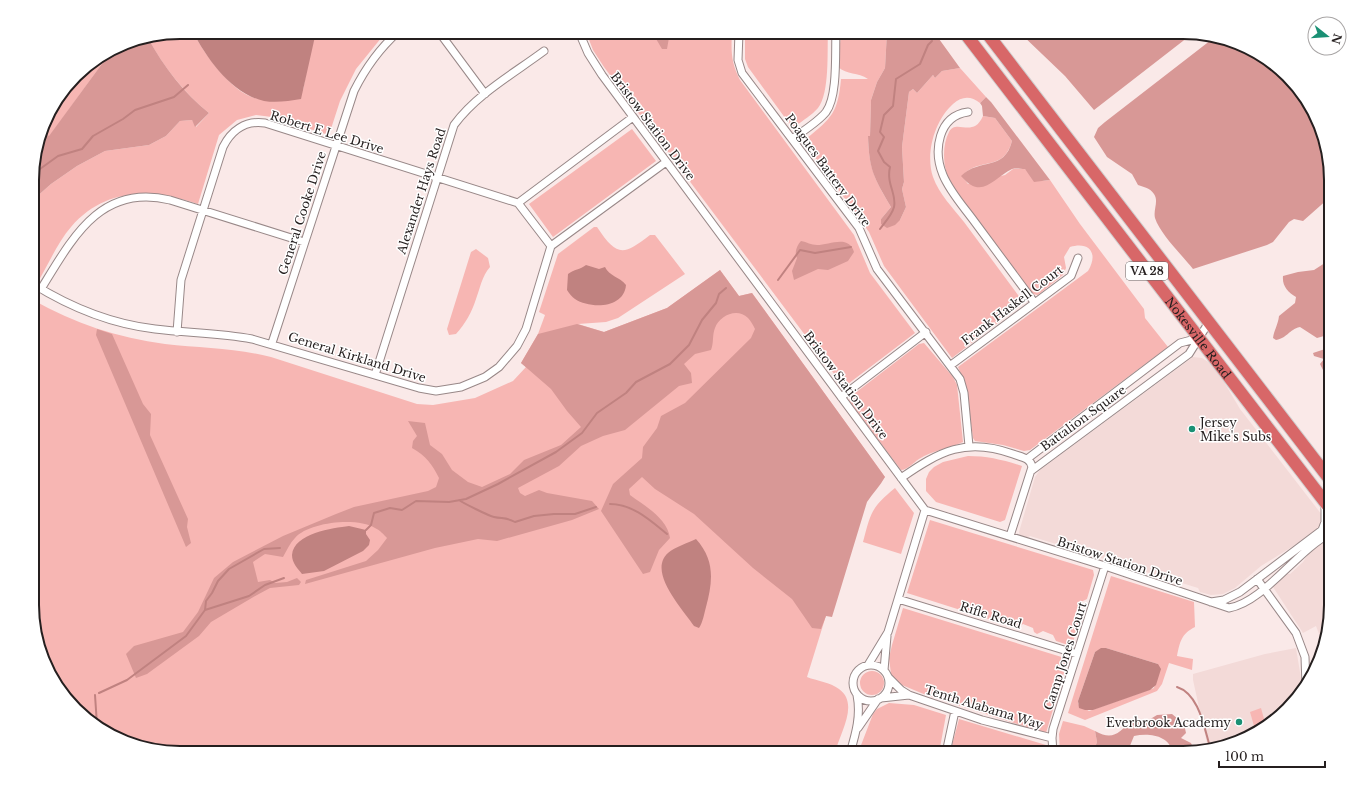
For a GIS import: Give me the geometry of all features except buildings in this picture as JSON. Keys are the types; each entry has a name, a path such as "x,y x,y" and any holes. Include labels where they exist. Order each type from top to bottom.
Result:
{"highway":[{"name":"Nokesville Road","path":"969,39 1324,501"},
{"name":"Nokesville Road","path":"991,39 1324,473"}],"street":[{"name":"General Cooke Drive","path":"272,343 346,112 359,80 378,53 391,39"},
{"path":"444,39 485,94"},
{"name":"Bristow Station Drive","path":"582,39 588,53 633,117 925,510 1105,566 1224,607 1234,607 1264,588 1304,552 1324,538"},
{"name":"Poagues Battery Drive","path":"739,39 738,60 742,73 859,228 878,269 960,379 963,388 969,446"},
{"path":"792,139 825,114 831,102 836,39"},
{"name":"Alexander Hays Road","path":"375,375 436,177 454,125 466,110 485,94 544,51"},
{"path":"968,112 955,115 944,126 939,147 941,169 953,193 1034,302"},
{"path":"633,117 518,203 551,246 666,162"},
{"name":"Robert E Lee Drive","path":"177,332 181,280 223,147 231,134 243,126 258,122 265,123 518,203"},
{"path":"41,289 78,230 91,218 111,205 132,199 156,198 203,210 304,242"},
{"name":"General Kirkland Drive","path":"41,289 72,305 109,319 154,329 229,335 272,343 419,388 436,391 465,386 493,372 506,360 522,338 528,323 551,246"},
{"name":"Frank Haskell Court","path":"951,365 1071,276 1075,270 1078,258"},
{"name":"Battalion Square","path":"1031,471 1189,354 1209,322"},
{"path":"841,397 926,332"},
{"name":"Battalion Square","path":"1027,459 1180,344 1199,338"},
{"path":"902,478 938,454 969,446 981,446 998,449 1027,459 1031,464 1031,471 1010,536"},
{"path":"857,730 888,687 886,673 888,632 925,510"},
{"name":"Bristow Station Drive","path":"1207,602 1224,600 1257,579 1322,530 1324,525"},
{"name":"Camp Jones Court","path":"1053,746 1052,738 1105,566"},
{"path":"1257,579 1289,622 1303,650 1306,674"},
{"name":"Rifle Road","path":"898,599 1077,654"},
{"path":"852,746 857,730 859,711 857,694 854,688 854,676 860,669 868,665 888,632"},
{"path":"868,665 879,667 886,673"},
{"name":"Tenth Alabama Way","path":"886,673 901,690 909,695 1033,735 1052,738"},
{"path":"857,694 866,700 880,698"},
{"name":"Tenth Alabama Way","path":"880,698 909,695"},
{"path":"948,746 955,711"}],"shaded area":[{"path":"171,39 197,39 211,60 227,80 237,88 255,98 271,97 303,90 314,39 380,39 356,69 340,101 329,135 272,117 256,115 237,120 219,135 198,204 180,199 146,194 114,198 99,204 85,214 66,233 39,280 39,195 51,184 77,166 105,151 149,145 166,136 180,121 192,120 196,127 209,113 191,97 160,59 151,43"},
{"path":"197,39 314,39 301,99 269,102 252,97 241,91 213,64"},
{"path":"589,39 732,39 732,57 740,80 854,235 870,273 915,333 844,387 604,67 593,50"},
{"path":"656,39 669,39 667,49 662,49"},
{"path":"745,39 828,39 826,82 822,101 816,111 796,126 791,126 748,67 745,59"},
{"path":"840,39 887,39 885,68 877,82 871,100 870,136 868,137 871,166 891,207 881,219 900,220 906,207 902,189 904,182 902,147 909,92 913,89 917,93 933,75 935,78 942,71 960,68 986,97 980,103 970,98 960,99 956,101 947,111 941,119 933,138 930,158 931,168 933,177 943,195 1024,303 952,358 884,266 869,232 806,145 807,138 828,119 836,107 841,79 868,79 860,75 841,70 838,67"},
{"path":"887,39 939,39 960,68 942,71 935,78 933,75 917,93 913,89 909,92 902,147 904,182 902,189 906,207 900,220 895,225 887,228 881,224 881,219 891,207 880,188 871,166 868,136 870,136 871,100 877,82 885,68"},
{"path":"1026,39 1186,39 1094,110 1065,76"},
{"path":"151,42 175,79 191,97 209,113 195,127 192,120 180,121 166,136 149,145 105,151 77,166 51,184 39,195 40,162 47,135 49,136 103,62 126,50"},
{"path":"1209,42 1237,50 1269,68 1283,80 1295,94 1305,110 1313,126 1323,162 1324,202 1303,221 1294,219 1289,222 1273,242 1193,269 1166,237 1158,224 1155,218 1156,200 1154,194 1149,189 1138,185 1132,174 1107,157 1094,137 1098,128"},
{"path":"103,62 49,137 47,136 50,126 68,94 80,80"},
{"path":"986,97 1050,180 1034,182 1025,169 1012,169 987,185 975,187 961,176 976,167 998,161 1008,151 1012,141 995,118 983,116 982,106 980,103"},
{"path":"983,116 995,118 1012,141 1008,151 1003,157 997,161 969,170 962,176 968,184 1005,175 1013,169 1025,169 1043,181 1050,180 1080,224 1144,309 1145,318 1168,347 1030,450 1024,451 1003,445 975,441 973,438 966,387 958,367 1088,271 1091,265 1092,254 1087,247 1070,247 1064,257 1066,268 1063,275 1038,295 1032,294 960,198 946,171 944,151 949,132 952,128 956,127 974,126 979,123"},
{"path":"632,129 656,161 553,237 529,204"},
{"path":"594,227 597,227 610,244 621,250 627,250 650,235 655,235 685,274 618,318 606,322 578,324 604,332 667,308 720,270 739,296 752,293 885,477 873,487 860,506 807,677 828,683 839,689 845,695 848,703 848,711 844,728 837,746 171,746 144,741 126,735 94,717 80,705 68,691 50,659 44,641 39,614 39,303 64,316 113,334 165,344 258,354 417,404 433,405 475,398 513,381 526,367 521,363 538,334 545,315 539,312 558,254"},
{"path":"801,241 813,245 838,242 848,243 854,252 848,261 828,270 818,269 794,280 792,271 797,258 796,249"},
{"path":"476,249 488,258 490,267 483,278 468,318 456,334 449,335 447,329 471,252"},
{"path":"1324,264 1324,336 1317,338 1300,327 1276,340 1273,338 1279,316 1295,303 1296,297 1286,288 1283,283 1283,276 1314,270"},
{"path":"586,265 599,269 605,267 609,272 624,282 626,285 624,293 619,299 613,303 597,305 581,302 573,297 567,290 568,274"},
{"path":"720,270 739,296 752,293 885,477 867,502 832,617 826,616 821,629 812,628 792,599 753,568 694,514 655,489 642,477 629,489 630,495 660,519 665,525 670,538 659,550 650,572 643,574 601,511 613,484 642,458 643,447 657,428 661,416 685,403 751,338 755,329 751,322 744,315 734,313 724,317 717,324 714,331 711,350 695,354 684,364 691,373 692,383 679,386 625,430 603,436 581,446 559,466 518,488 520,493 525,496 539,490 547,493 592,501 599,509 572,520 497,541 478,539 435,548 305,584 306,580 366,561 378,550 387,538 377,529 357,523 334,523 311,528 295,538 283,557 265,554 253,562 258,582 270,580 275,583 287,582 297,578 301,582 299,585 270,588 257,595 211,622 199,636 147,674 136,678 126,654 134,646 183,632 198,612 214,578 233,562 283,536 354,507 428,491 436,487 439,478 434,469 425,457 412,448 413,441 417,436 408,421 425,423 430,445 442,454 452,470 468,482 482,487 510,474 524,460 561,445 581,427 551,389 521,363 538,334 577,324 604,332 667,308"},
{"path":"97,329 112,334 143,404 151,414 150,435 188,519 187,527 191,543 186,547 96,335"},
{"path":"924,343 953,377 957,385 963,442 924,456 908,468 901,470 849,401 850,397 919,344"},
{"path":"1324,349 1324,359 1314,356 1313,353"},
{"path":"1193,357 1202,358 1210,363 1224,382 1240,409 1322,515 1323,518 1319,530 1261,566 1235,588 1223,594 1211,595 1200,592 1198,588 1030,536 1026,538 1020,536 1019,532 1035,477 1040,470"},
{"path":"1324,359 1324,372 1320,364"},
{"path":"968,456 995,459 1022,466 1005,520 1000,522 936,502 926,491 926,479 929,472 934,467 943,462"},
{"path":"895,488 914,513 901,554 863,542 873,511 876,506"},
{"path":"930,520 1093,570 1094,575 1087,599 1081,602 1078,612 1081,617 1073,642 1068,645 1056,641 1053,635 1043,631 1037,634 1034,632 1033,628 1023,624 1018,628 1014,627 907,593"},
{"path":"349,526 366,530 366,534 370,540 369,545 363,551 324,571 302,574 292,558 294,548 300,541 324,530"},
{"path":"696,539 707,555 711,571 710,588 699,628 694,626 675,600 664,580 662,570 663,561 668,553"},
{"path":"1324,541 1324,614 1320,637 1316,626 1303,633 1273,587 1274,583 1284,574 1290,574 1303,562 1309,553"},
{"path":"1111,576 1194,602 1195,627 1182,639 1177,656 1193,659 1192,670 1169,663 1162,684 1157,691 1085,720 1068,713","holes":["1106,648 1158,664 1154,688 1089,711 1078,704 1095,652"]},
{"path":"903,608 1068,659 1046,733 926,695 902,685 895,680 891,674 889,658"},
{"path":"1101,648 1106,648 1158,664 1161,669 1156,685 1150,690 1093,710 1079,708 1078,701 1095,652"},
{"path":"1296,648 1301,681 1295,691 1283,705 1269,717 1253,727 1237,735 1207,744 1193,674 1265,654"},
{"path":"872,671 881,674 884,683 881,692 872,695 863,692 860,683 863,674"},
{"path":"889,703 914,705 946,715 940,746 861,746 873,714 877,709"},
{"path":"1261,708 1264,720 1254,726 1250,712"},
{"path":"1172,714 1184,724 1186,733 1181,738 1191,743 1192,746 1170,746 1163,739 1158,737 1152,735 1140,735 1134,736 1130,746 1096,746 1097,742 1095,731 1107,735 1115,734 1123,729 1132,720 1147,721 1157,715"},
{"path":"959,719 1046,745 1046,746 952,746"},
{"path":"1063,721 1084,726 1095,731 1097,742 1096,746 1060,746 1059,734"}],"waterway":[{"path":"880,229 892,213 895,202 889,179 890,167 884,162 878,151 884,137 880,132 884,115 893,106 896,79 920,64 928,45 932,41"},
{"path":"39,170 58,156 82,149 93,136 123,119 135,110 174,97 188,85"},
{"path":"778,280 800,250 815,253 851,247"},
{"path":"366,530 371,525 374,513 390,508 402,510 416,501 449,502 466,499 498,484 556,452 582,433 597,413 626,393 636,382 670,364 689,345 702,320 716,303 719,294 726,288"},
{"path":"459,500 491,516 512,520 515,522 534,516 575,514 596,507"},
{"path":"610,504 634,510 667,534"},
{"path":"205,610 206,601 218,581 229,569 264,549 280,548"},
{"path":"99,693 127,680 186,636 205,610 249,596 265,585 284,578"},
{"path":"1177,687 1191,697 1196,704 1203,721 1209,743"},
{"path":"95,695 97,719"}],"place":[{"name":"Jersey Mike's Subs","path":"1192,429"},
{"name":"Everbrook Academy","path":"1239,722"}]}
